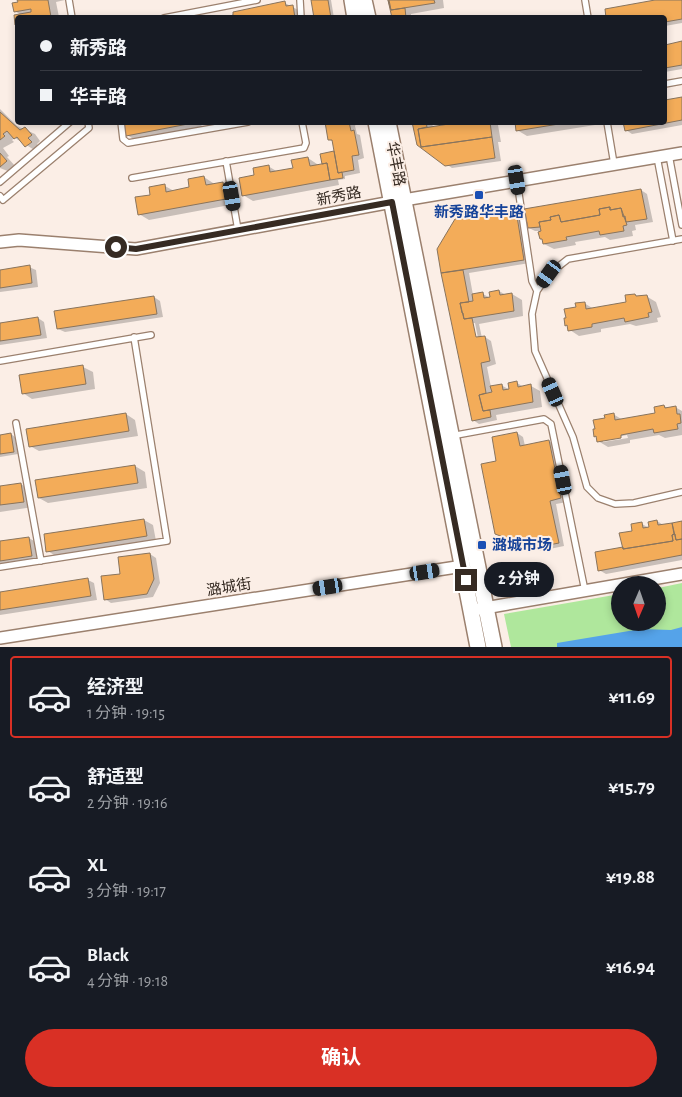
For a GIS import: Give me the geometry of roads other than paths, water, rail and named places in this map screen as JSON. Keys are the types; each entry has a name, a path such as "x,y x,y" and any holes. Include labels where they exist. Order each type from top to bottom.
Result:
{"street":[{"path":"352,0 355,15"},
{"path":"364,0 367,15"},
{"name":"华丰路","path":"377,125 397,201 451,436 494,647"},
{"name":"华丰路","path":"388,125 397,201 478,647"},
{"name":"新秀路","path":"0,242 19,240 136,249 397,201 682,152"},
{"name":"潞城街","path":"0,638 463,566"},
{"path":"471,610 682,574"}],"lane":[{"path":"69,0 72,15"},
{"path":"180,15 257,0"},
{"path":"300,0 301,15"},
{"path":"585,0 588,15"},
{"path":"667,84 682,81"},
{"path":"0,182 66,125"},
{"path":"0,196 4,200 89,128 88,125"},
{"path":"122,125 124,139 128,143 231,125"},
{"path":"132,178 304,148 306,144 303,125"},
{"path":"608,125 614,164"},
{"path":"663,156 682,225"},
{"path":"663,156 674,241"},
{"path":"226,161 238,230"},
{"path":"517,180 532,281 536,291"},
{"path":"682,239 568,259 549,274 536,291 532,314 535,351 573,437 587,488 598,498 615,504 634,503 682,492"},
{"path":"0,361 151,334"},
{"path":"0,567 168,541 134,337"},
{"path":"451,436 544,419 551,424 585,591"},
{"path":"16,423 41,561"}],"water":[{"path":"682,627 682,647 557,647 557,643 629,631 671,630"}],"place":[{"name":"新秀路华丰路","path":"479,195"},
{"name":"潞城市场","path":"482,545"}]}
